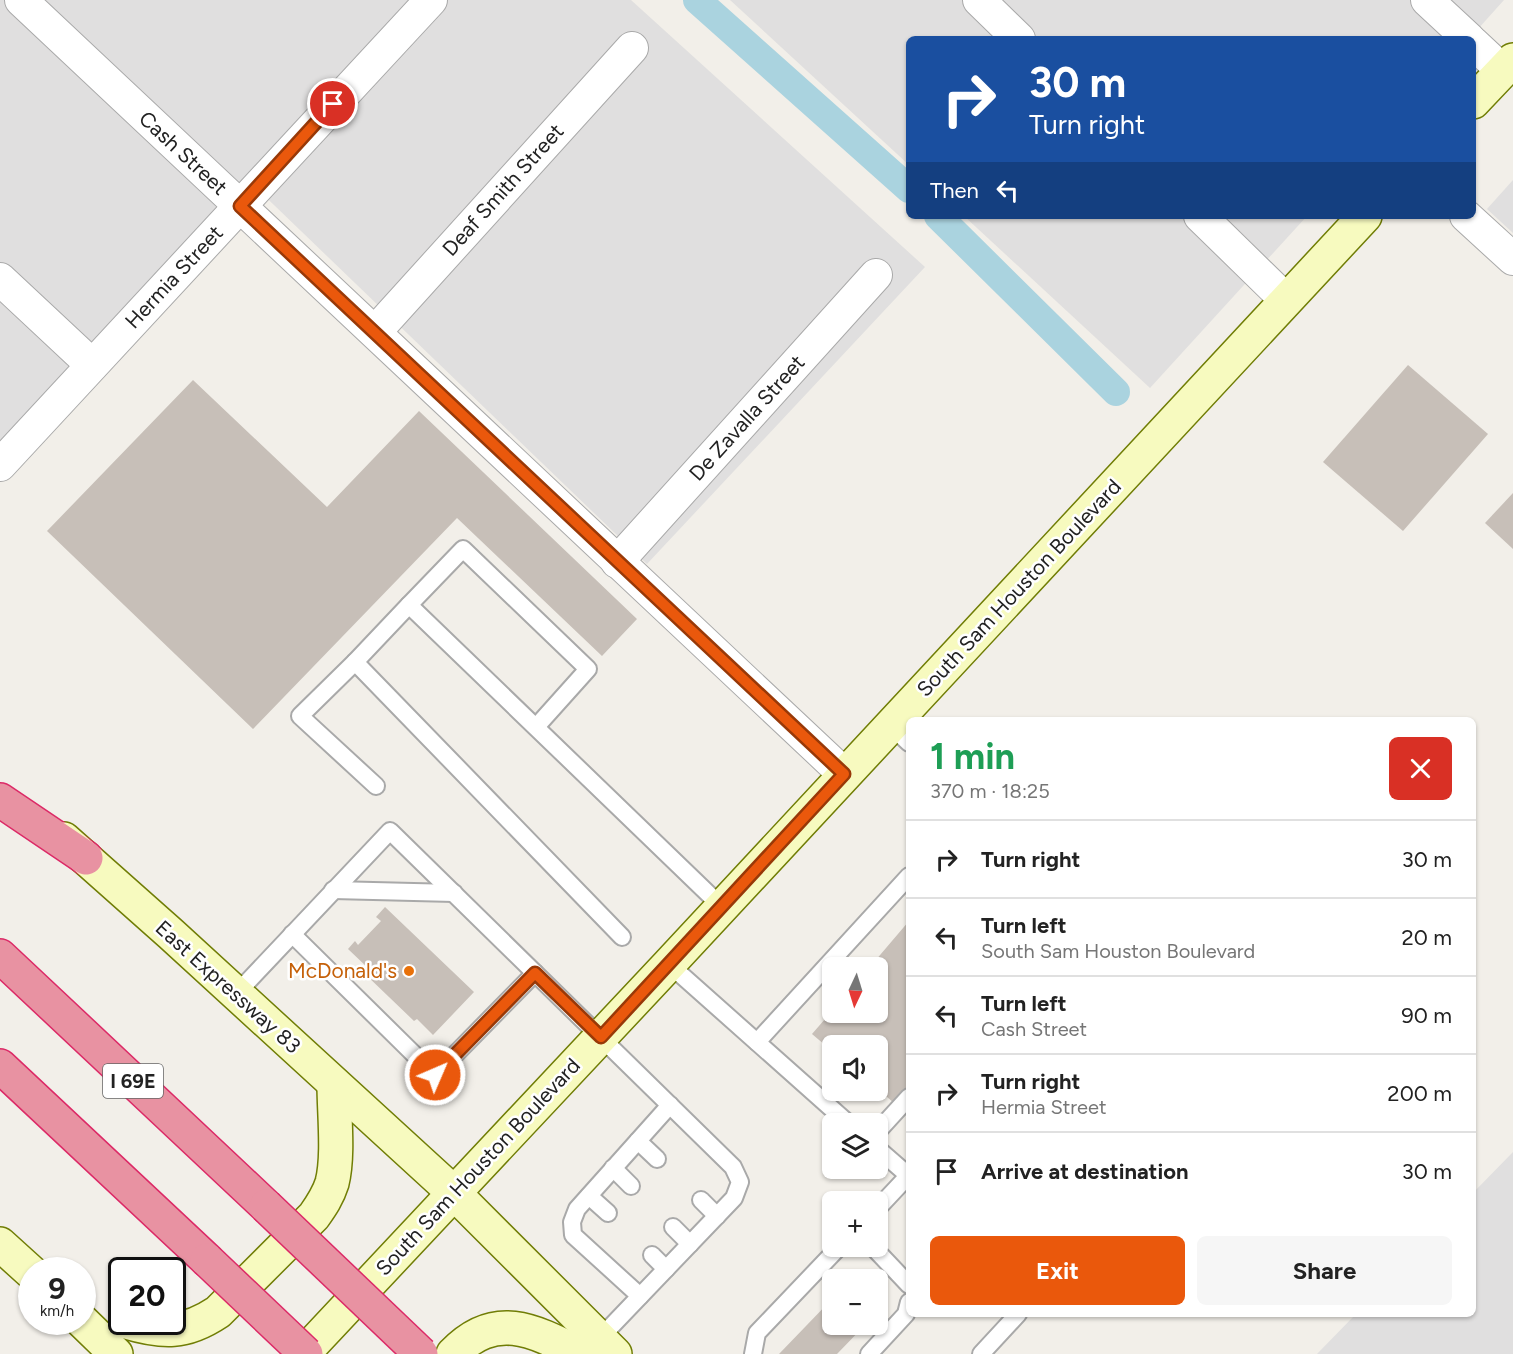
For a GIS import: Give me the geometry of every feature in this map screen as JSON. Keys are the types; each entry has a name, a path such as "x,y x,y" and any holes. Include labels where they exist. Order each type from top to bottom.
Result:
{"highway":[{"path":"0,800 86,858"},
{"name":"I 69E","path":"0,956 421,1354"},
{"path":"0,1066 304,1354"}],"main road":[{"path":"1476,99 1508,65"},
{"name":"South Sam Houston Boulevard","path":"916,717 1286,300 1362,219"},
{"name":"South Sam Houston Boulevard","path":"304,1354 844,774 900,735"},
{"name":"East Expressway 83","path":"0,784 86,858 454,1193 598,1349"},
{"path":"186,1327 199,1324 218,1312 314,1216 324,1202 332,1183 334,1162 334,1084"},
{"path":"0,1244 18,1260"},
{"path":"453,1354 465,1342 485,1330 499,1328 521,1328 598,1349"},
{"path":"96,1335 116,1354"}],"street":[{"name":"Cash Street","path":"21,0 844,774"},
{"name":"Hermia Street","path":"0,465 431,0"},
{"path":"979,0 1015,36"},
{"path":"1427,0 1466,36"},
{"path":"1476,45 1508,65"},
{"name":"Deaf Smith Street","path":"375,332 632,48"},
{"path":"1203,219 1286,300"},
{"path":"1469,219 1513,259"},
{"name":"De Zavalla Street","path":"617,562 876,274"},
{"path":"0,279 92,365"}],"lane":[{"path":"376,786 300,716 463,549 588,669 536,727"},
{"path":"410,605 722,907"},
{"path":"355,662 622,937"},
{"path":"236,994 390,831 601,1037 733,1167 740,1182 734,1198 640,1296 598,1349"},
{"path":"757,1042 906,879"},
{"path":"333,890 454,893"},
{"path":"292,934 435,1075 535,973"},
{"path":"669,964 837,1113"},
{"path":"888,1120 906,1100"},
{"path":"640,1296 573,1235 572,1222 577,1209 670,1105"},
{"path":"638,1140 657,1159"},
{"path":"888,1158 906,1174"},
{"path":"613,1168 631,1186"},
{"path":"888,1197 906,1178"},
{"path":"589,1196 608,1212"},
{"path":"701,1200 717,1216"},
{"path":"673,1227 690,1244"},
{"path":"651,1255 666,1269"},
{"path":"753,1354 757,1333 830,1257"},
{"path":"882,1257 906,1282"},
{"path":"869,1354 906,1314"},
{"path":"981,1354 1015,1317"}],"shaded area":[{"path":"0,0 631,0 925,267 647,564 249,181 0,443"},
{"path":"730,0 1504,0 1472,36 906,36 906,162"},
{"path":"1513,180 1513,233 1487,209"},
{"path":"967,219 1304,219 1150,388"},
{"path":"1513,1152 1513,1354 1317,1354 1353,1317 1476,1317 1476,1190"}],"building":[{"path":"1408,365 1488,434 1403,531 1323,462"},
{"path":"193,380 327,507 419,411 637,619 602,656 457,518 253,729 47,531"},
{"path":"1513,493 1513,549 1485,523"},
{"name":"McDonald's","path":"385,907 474,992 433,1035 417,1019 414,1021 364,973 368,968 348,949 355,941 358,945 381,921 376,917"},
{"path":"906,925 906,1091 895,1104 888,1098 888,1035 822,1035 822,1042 812,1034 822,1022 888,1023 888,957 878,957"},
{"path":"822,1309 822,1335 855,1335 837,1354 779,1354"}],"waterway":[{"path":"697,0 906,186"},
{"path":"941,219 1116,392"}],"place":[{"name":"McDonald's","path":"409,971"}],"route":[{"path":"333,104 240,206 844,774 601,1037 535,973 435,1075"}]}
